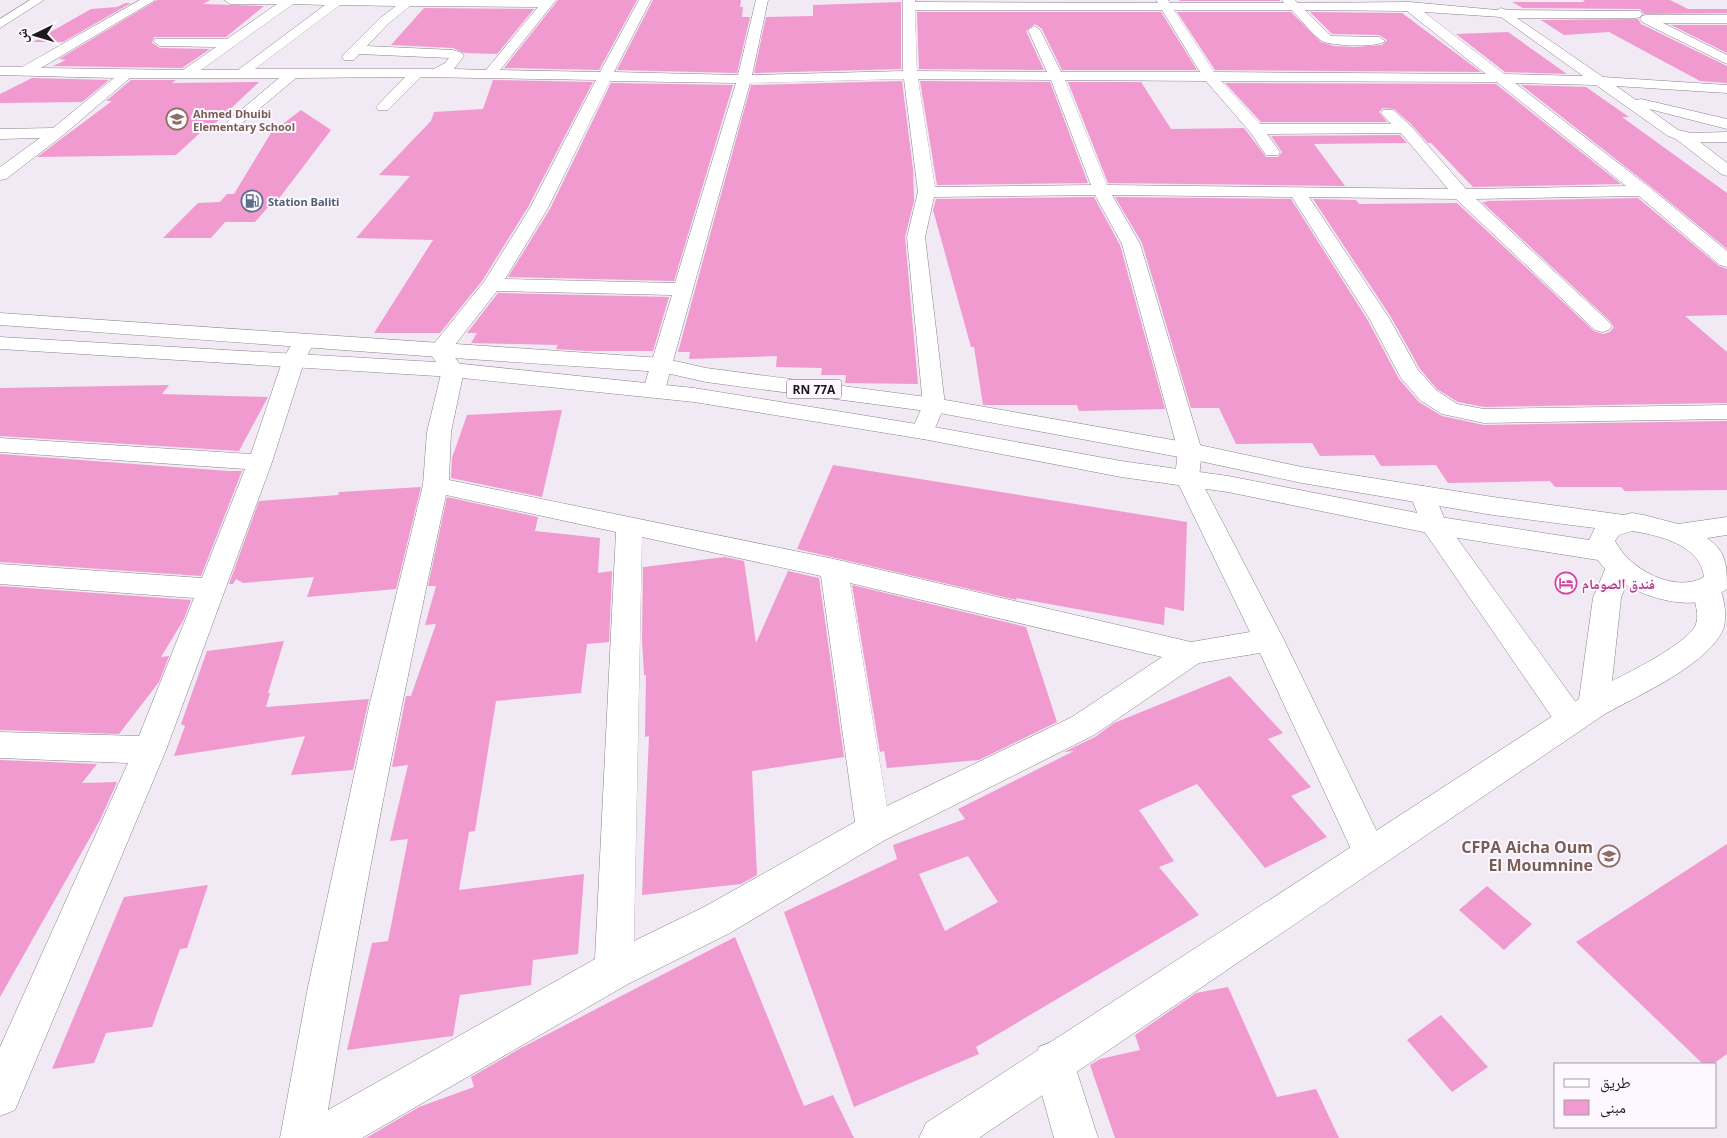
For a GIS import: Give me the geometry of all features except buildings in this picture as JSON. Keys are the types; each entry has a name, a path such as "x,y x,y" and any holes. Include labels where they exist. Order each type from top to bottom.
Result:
{"street":[{"path":"0,11 20,0"},
{"path":"0,24 38,0"},
{"path":"26,71 149,0"},
{"path":"230,0 548,2"},
{"path":"302,1138 328,987 378,746 436,485 446,361 539,208 571,141 645,0"},
{"path":"654,390 744,79 762,0"},
{"path":"1483,0 1598,81 1683,137 1727,171"},
{"path":"1610,0 1727,60"},
{"path":"186,74 290,1"},
{"path":"242,73 338,1"},
{"path":"328,74 358,50 384,21 409,1"},
{"path":"489,75 548,2"},
{"path":"923,432 934,405 916,237 927,192 910,75 909,3 1406,3 1505,14 1721,19 1727,25"},
{"path":"1164,3 1209,76 1256,129 1272,152"},
{"path":"1291,3 1327,39 1336,41 1379,41"},
{"path":"1406,3 1727,260"},
{"path":"384,21 404,21"},
{"path":"512,23 532,23"},
{"path":"1034,30 1056,76 1101,190 1131,244 1188,464 1370,852"},
{"path":"160,42 228,43"},
{"path":"358,50 453,54 457,56 450,66 437,73"},
{"path":"0,70 127,74 437,73 744,79 910,75 1501,78 1598,81 1727,89"},
{"path":"383,107 417,73"},
{"path":"0,175 57,132 127,74"},
{"path":"235,122 292,74"},
{"path":"1625,99 1727,124"},
{"path":"1388,113 1405,128 1461,194 1602,326"},
{"path":"1256,129 1405,128"},
{"path":"0,134 57,132"},
{"path":"1683,137 1727,137"},
{"path":"927,192 1101,190 1461,194 1643,191"},
{"path":"1297,192 1379,318 1410,373 1428,395 1450,409 1484,416 1727,412"},
{"path":"492,285 684,289"},
{"path":"0,319 170,330 298,352"},
{"path":"0,342 298,352 446,361 654,390 923,432 1121,469 1188,464 1433,524 1612,560 1647,584 1664,590 1688,593 1717,584"},
{"path":"0,1095 150,750 260,462 298,352"},
{"name":"RN 77A","path":"446,361 662,365 706,375 934,405 1188,464 1302,474 1620,523"},
{"path":"0,445 260,462"},
{"path":"436,485 834,569 1190,653 1269,640"},
{"path":"1423,494 1433,524 1582,712"},
{"path":"940,1138 1582,712 1688,651 1698,643 1708,631 1712,620 1719,572 1714,562 1698,546 1677,533 1646,524 1620,523 1610,527 1603,533 1602,542 1612,560 1607,598 1582,712"},
{"path":"614,970 629,527"},
{"path":"1677,533 1720,531"},
{"path":"834,569 873,829"},
{"path":"0,574 211,589"},
{"path":"320,1138 614,970 717,920 873,829 1083,726 1190,653"},
{"path":"0,745 150,750"},
{"path":"1054,1062 1076,1138"}],"place":[{"name":"Ahmed Dhuibi Elementary School","path":"177,119"},
{"name":"Station Baliti","path":"252,201"},
{"name":"فندق الصومام","path":"1566,583"},
{"name":"CFPA Aicha Oum El Moumnine","path":"1609,856"}]}
